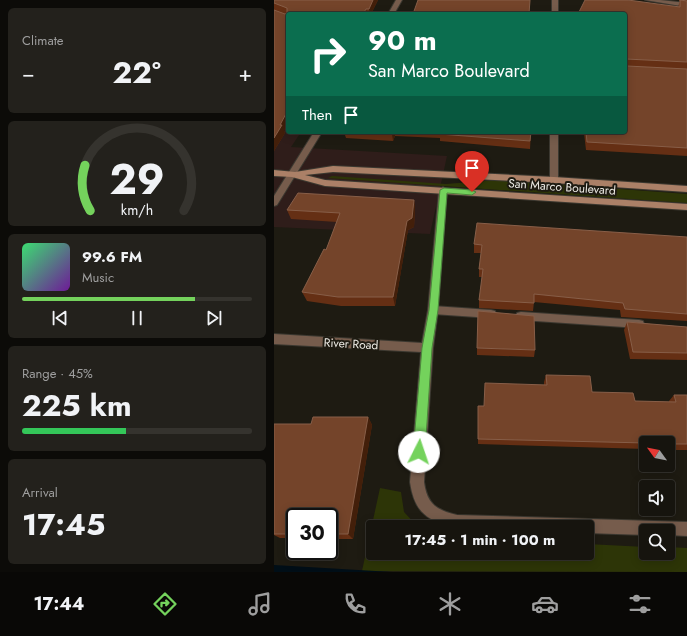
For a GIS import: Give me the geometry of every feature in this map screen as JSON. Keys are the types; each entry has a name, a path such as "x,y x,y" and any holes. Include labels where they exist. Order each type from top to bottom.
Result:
{"main road":[{"name":"San Marco Boulevard","path":"292,174 334,169 554,180 687,189"},
{"name":"San Marco Boulevard","path":"274,172 292,174 325,182 687,207"}],"street":[{"path":"392,12 399,0"},
{"path":"555,0 555,12"},
{"path":"648,0 687,5"},
{"path":"274,203 317,134"},
{"path":"554,134 554,180"},
{"path":"444,190 433,310 427,348 417,482 422,501 430,511 443,518 457,522 687,529"},
{"path":"433,310 648,325"},
{"name":"River Road","path":"274,340 427,348"}],"shaded area":[{"path":"274,92 286,93 286,134 300,134 291,147 447,156 430,234 274,227"},
{"path":"274,565 392,572 274,572"}],"green space":[{"path":"332,176 446,184 497,180 687,194 687,203 328,178"},
{"path":"380,488 401,492 404,512 411,520 373,520"},
{"path":"594,544 639,547 639,560 675,560 675,547 687,548 687,572 362,571 366,553 366,560 594,560"}],"building":[{"path":"274,0 373,0 369,9 366,9 364,12 287,12 287,8 274,3"},
{"path":"418,0 530,0 529,12 414,12"},
{"path":"585,0 628,0 680,7 680,0 687,1 687,62 627,59 627,12 579,12"},
{"path":"274,10 285,14 286,114 280,125 282,125 274,138"},
{"path":"627,66 687,69 687,148 587,142 586,134 627,134"},
{"path":"439,134 531,134 530,141"},
{"path":"298,193 414,200 412,218 407,221 393,297 338,297 302,292 324,249 326,250 340,213 287,210"},
{"path":"477,223 687,237 687,314 625,309 623,303 534,294 534,303 479,300 483,269 479,269 482,245 474,244"},
{"path":"478,311 534,316 535,350 477,348"},
{"path":"627,322 687,327 687,353 633,352"},
{"path":"546,375 590,376 592,392 633,393 635,401 676,402 674,395 687,395 687,444 675,444 675,436 639,436 639,443 478,439 478,406 484,406 485,383 547,385"},
{"path":"313,417 368,417 348,534 338,534 338,508 286,508 286,534 274,534 274,424 311,424"}],"route":[{"path":"419,452 427,348 433,310 444,190 472,192"}]}
